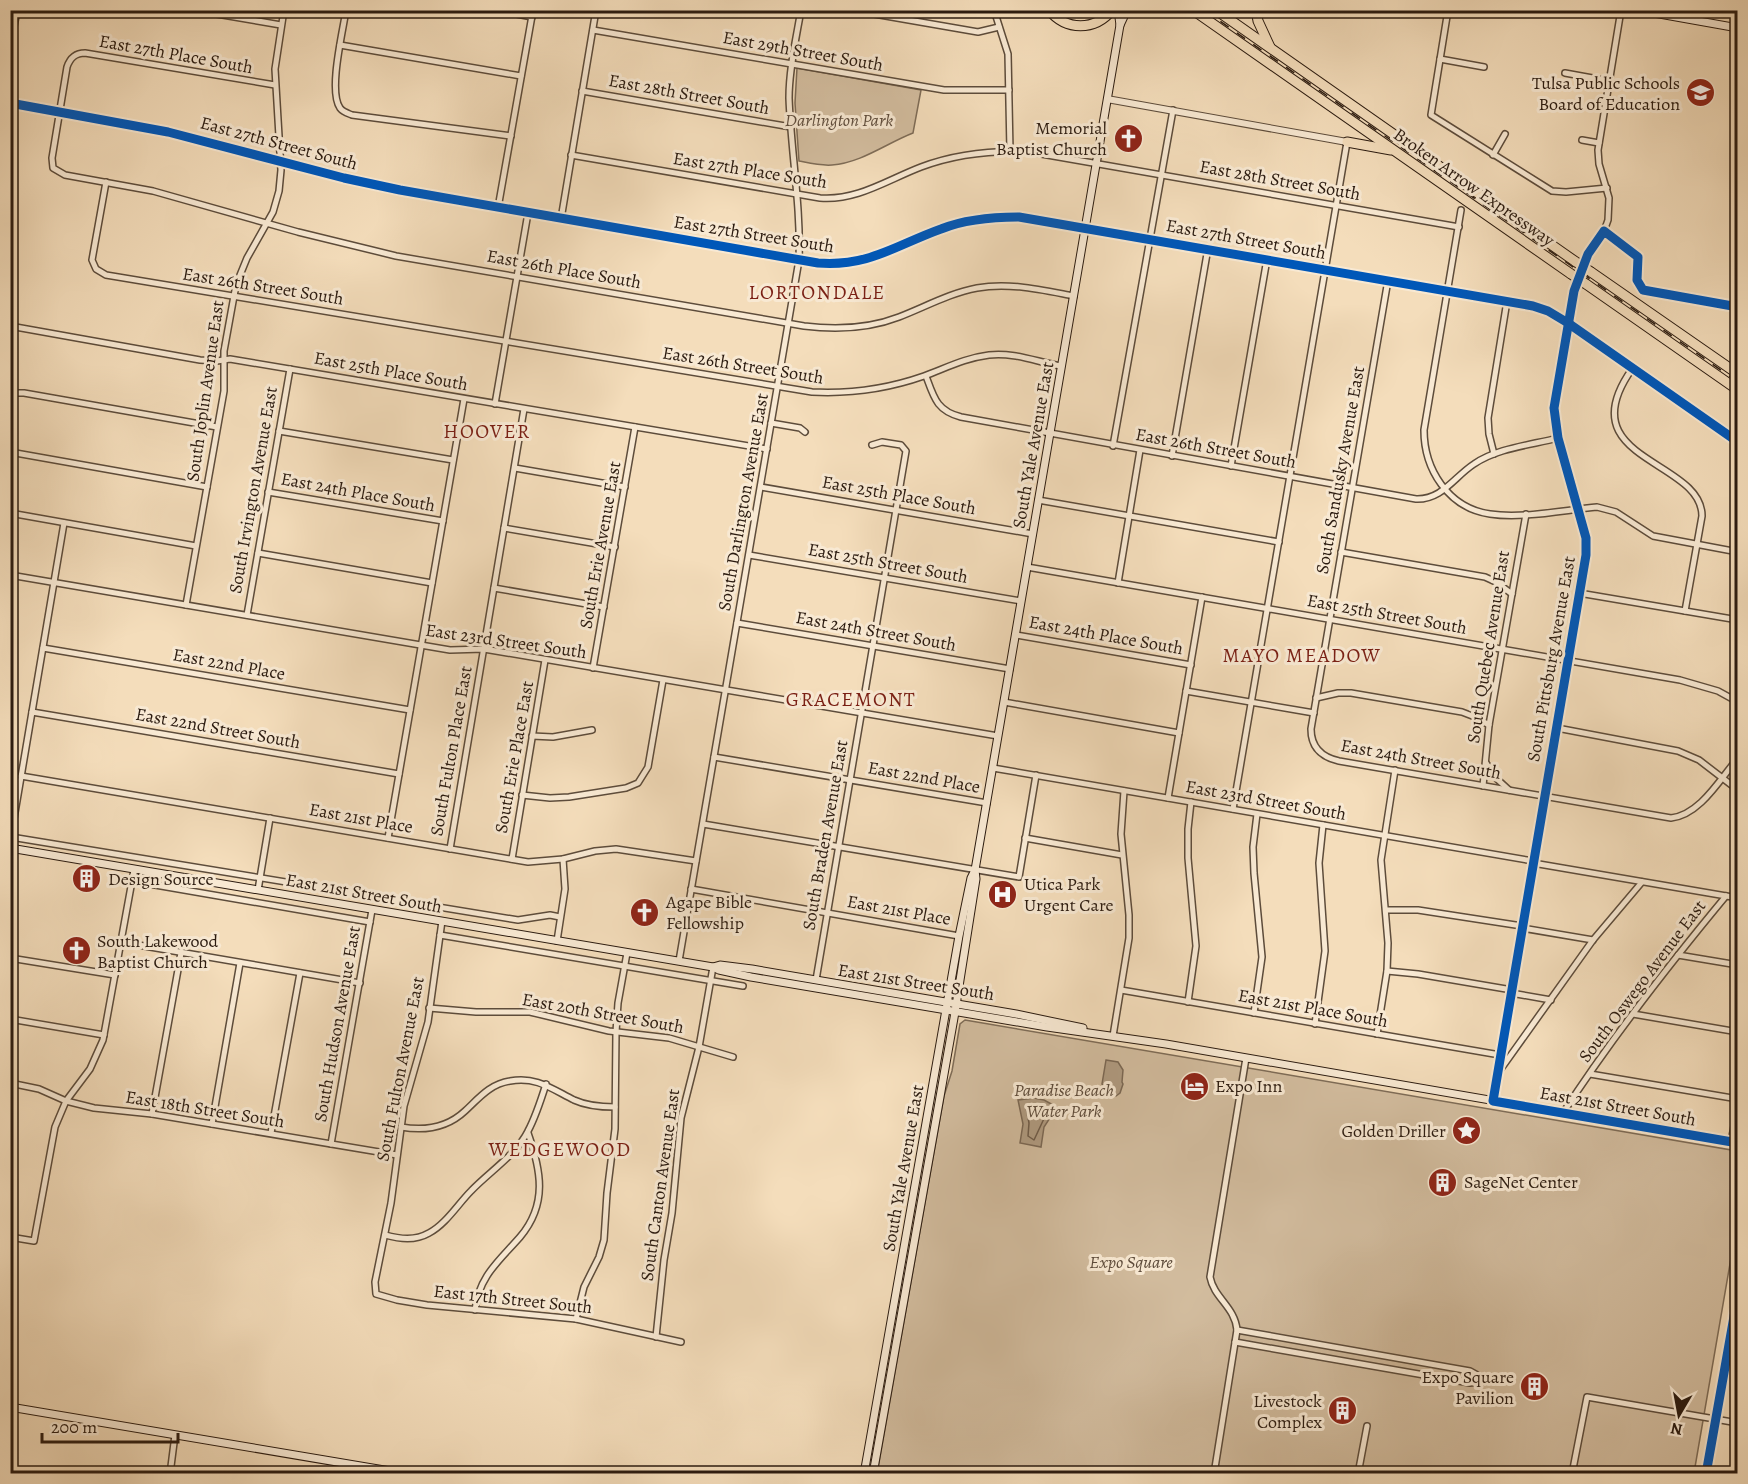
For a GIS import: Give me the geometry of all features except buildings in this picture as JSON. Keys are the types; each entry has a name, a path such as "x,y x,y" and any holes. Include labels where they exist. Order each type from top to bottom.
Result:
{"highway":[{"path":"1049,10 1062,21 1079,26 1099,22 1112,10"},
{"name":"Broken Arrow Expressway","path":"1193,10 1737,390"},
{"name":"Broken Arrow Expressway","path":"1216,10 1737,374"},
{"path":"1256,10 1258,21 1271,49"},
{"path":"1347,142 1393,150"}],"main road":[{"name":"South Yale Avenue East","path":"1118,10 1120,25"},
{"name":"South Yale Avenue East","path":"873,1473 926,1173 952,1007 959,936 971,878 975,870 987,803 1120,25 1127,10"},
{"path":"1637,10 1737,28"},
{"name":"East 21st Street South","path":"10,848 679,961 719,970 816,980 952,1007"},
{"name":"South Yale Avenue East","path":"864,1473 918,1171 976,879 975,870"},
{"name":"East 21st Street South","path":"752,973 819,988 1053,1020 1113,1036 1734,1143"},
{"path":"816,980 819,988"},
{"path":"918,1171 926,1173"},
{"path":"907,1232 915,1234"},
{"path":"899,1278 907,1280"},
{"path":"888,1338 897,1339"},
{"path":"10,1407 408,1473"},
{"path":"870,1440 879,1442"}],"street":[{"path":"193,10 281,25"},
{"name":"South Joplin Avenue East","path":"186,605 224,391 223,360 233,297 239,275 273,212 279,191 280,161 275,85 276,53 284,10"},
{"path":"346,10 335,82 337,102 342,110 352,115 511,136"},
{"path":"496,10 532,14 498,208"},
{"path":"561,219 596,10"},
{"name":"South Darlington Avenue East","path":"679,961 799,260 797,194 789,96 801,10"},
{"path":"851,10 978,32 999,27"},
{"path":"994,10 1008,54 1010,152"},
{"path":"1448,10 1431,115 1552,191 1607,188"},
{"path":"1567,10 1582,13 1582,10"},
{"name":"South Pittsburg Avenue East","path":"1492,1101 1586,549 1578,508 1558,438 1554,408 1574,291 1588,254 1604,231 1609,207 1607,188 1599,164 1599,143 1621,10"},
{"path":"10,47 17,11"},
{"name":"East 29th Street South","path":"593,30 944,90 1009,90"},
{"path":"340,45 521,76"},
{"name":"East 27th Place South","path":"59,111 68,67 73,56 85,53 275,85"},
{"path":"1440,59 1484,67"},
{"path":"1565,73 1609,81"},
{"name":"East 28th Street South","path":"582,91 791,127"},
{"path":"1107,99 1347,142 1233,810"},
{"name":"East 27th Street South","path":"10,103 168,132 382,187 799,260 831,264 855,262 877,256 940,229 980,219 1019,217 1507,301 1548,311 1568,323 1737,442"},
{"path":"1113,446 1173,110"},
{"name":"East 26th Place South","path":"59,111 52,158 53,168 65,176 153,191 396,256 789,324 831,328 871,325 899,317 948,296 988,286 1019,286 1074,296"},
{"path":"1493,155 1505,134"},
{"path":"1582,140 1599,143"},
{"name":"East 27th Place South","path":"571,155 797,194 839,199 860,193 937,161 977,153 1041,154 1096,163"},
{"name":"East 28th Street South","path":"1096,163 1458,227"},
{"name":"East 26th Street South","path":"106,182 93,255 96,269 106,275 777,388 822,393 860,392 926,376 936,401 946,412 961,417 1113,446 1423,499 1438,495 1444,489"},
{"path":"1461,210 1424,430 1429,465 1444,489 1463,504 1489,514 1526,514 1597,507 1607,509 1653,536 1737,552"},
{"path":"495,404 528,213"},
{"path":"1604,231 1637,254 1639,262 1637,283 1643,290 1737,307"},
{"path":"1172,456 1208,249"},
{"path":"1231,466 1267,259"},
{"name":"South Sandusky Avenue East","path":"1311,737 1388,280"},
{"path":"1494,454 1488,418 1507,301"},
{"name":"East 25th Place South","path":"10,326 200,360 230,359 767,449"},
{"path":"926,376 967,359 991,355 1012,356 1061,366"},
{"name":"South Irvington Avenue East","path":"247,615 290,369"},
{"path":"1632,369 1621,384 1616,399 1615,414 1619,431 1630,447 1696,495 1702,510 1685,611"},
{"path":"12,396 24,393 217,427"},
{"path":"388,838 464,399"},
{"name":"South Fulton Place East","path":"450,849 524,409"},
{"path":"771,423 800,428 805,432"},
{"name":"South Erie Avenue East","path":"593,668 635,427"},
{"path":"279,431 453,460"},
{"path":"1444,489 1474,464 1494,454 1558,438"},
{"name":"South Braden Avenue East","path":"816,980 906,451 904,447 882,442 872,445"},
{"path":"1118,583 1140,450"},
{"path":"10,452 207,487"},
{"path":"514,468 625,487"},
{"name":"East 25th Place South","path":"760,487 1033,534"},
{"name":"East 24th Place South","path":"268,492 443,521"},
{"path":"1038,500 1279,542"},
{"path":"10,513 196,546"},
{"name":"South Quebec Avenue East","path":"1484,786 1489,725 1526,514"},
{"path":"11,839 64,523"},
{"path":"504,528 615,547"},
{"path":"1341,552 1485,577 1512,594"},
{"path":"258,553 432,583"},
{"name":"East 25th Street South","path":"749,555 1022,601"},
{"name":"East 25th Street South","path":"1027,567 1695,683 1718,691 1737,702"},
{"name":"East 23rd Street South","path":"10,575 421,645 459,651 484,650 998,736"},
{"path":"494,588 604,607"},
{"path":"1579,593 1737,620"},
{"path":"1168,798 1202,597"},
{"name":"East 24th Street South","path":"737,623 1010,669"},
{"name":"East 24th Place South","path":"1016,635 1191,665"},
{"name":"East 22nd Place","path":"43,648 410,710"},
{"name":"South Erie Place East","path":"512,859 545,660"},
{"path":"522,795 550,798 569,797 626,788 638,783 648,767 663,680"},
{"path":"1186,691 1314,713"},
{"path":"1316,698 1338,693 1351,693 1462,712 1489,725"},
{"path":"1004,702 1179,733"},
{"name":"East 22nd Street South","path":"32,712 399,774"},
{"path":"1557,728 1678,750 1699,760 1737,790"},
{"path":"532,736 553,738 592,730"},
{"name":"East 24th Street South","path":"1311,737 1320,753 1330,759 1665,817 1678,817 1698,806 1722,777"},
{"name":"East 22nd Place","path":"714,757 987,803"},
{"path":"1722,777 1737,758"},
{"path":"1485,762 1497,779 1510,790"},
{"name":"East 23rd Street South","path":"993,768 1737,898"},
{"path":"1377,1034 1387,971 1388,943 1382,860 1395,770"},
{"path":"703,824 1019,877 1036,775"},
{"name":"East 21st Place","path":"21,776 512,859 543,861 616,849 696,861"},
{"path":"1113,1036 1130,929 1120,834 1124,791"},
{"path":"1188,1002 1196,946 1188,858 1191,802"},
{"path":"1254,1013 1262,957 1253,866 1257,814"},
{"path":"258,890 270,818"},
{"path":"1315,1024 1325,951 1319,863 1323,825"},
{"path":"1025,838 1122,855"},
{"name":"East 21st Street South","path":"11,839 518,920 550,915 560,917"},
{"path":"557,941 565,889 563,859"},
{"path":"10,1237 34,1241 52,1137 66,1101 90,1069 99,1052 134,870"},
{"name":"East 21st Street South","path":"132,881 370,922"},
{"path":"1497,1074 1593,940 1642,882"},
{"name":"East 21st Place","path":"691,889 959,936"},
{"name":"South Oswego Avenue East","path":"1563,1113 1633,1014 1726,896"},
{"name":"South Hudson Avenue East","path":"331,1144 372,910"},
{"path":"1386,910 1418,910 1593,940"},
{"name":"South Fulton Avenue East","path":"376,1294 375,1282 385,1235 400,1127 424,1038 442,921"},
{"name":"East 21st Street South","path":"440,935 743,986"},
{"path":"121,942 360,983"},
{"path":"152,1114 181,953"},
{"path":"576,1319 584,1287 599,1257 604,1240 615,1129 618,1003 627,953"},
{"path":"1678,955 1737,965"},
{"path":"10,958 115,975"},
{"path":"212,1124 240,963"},
{"name":"South Canton Avenue East","path":"656,1336 664,1260 672,1213 681,1118 699,1047 713,967"},
{"path":"1387,971 1418,974 1551,1000"},
{"path":"271,1133 300,973"},
{"name":"East 21st Place South","path":"1121,990 1500,1055"},
{"name":"East 20th Street South","path":"429,1008 476,1012 530,1012 616,1032 669,1038 733,1057"},
{"path":"1633,1014 1737,1032"},
{"path":"10,1019 104,1035"},
{"path":"1214,1473 1237,1330 1231,1310 1215,1292 1210,1277 1246,1058"},
{"path":"1590,1074 1737,1099"},
{"path":"400,1127 425,1129 446,1124 465,1111 482,1094 504,1082 528,1079 546,1084 589,1105 615,1107"},
{"name":"East 18th Street South","path":"10,1083 39,1089 66,1101 94,1108 152,1114 397,1155"},
{"path":"385,1235 406,1239 420,1236 429,1233 443,1222 528,1133 546,1084"},
{"path":"1734,1143 1737,1105"},
{"path":"475,1310 476,1301 488,1273 523,1232 536,1206 539,1191 539,1166 528,1133"},
{"name":"East 17th Street South","path":"376,1294 397,1300 475,1310 576,1319 681,1342"},
{"path":"1706,1473 1737,1294"},
{"path":"1235,1342 1470,1383 1488,1381 1470,1371 1237,1330"},
{"path":"1572,1473 1587,1397 1737,1423"},
{"path":"1358,1473 1367,1426"},
{"path":"170,1473 175,1435"}],"green space":[{"name":"Darlington Park","path":"797,68 921,90 913,133 853,161 824,165 799,161 795,103"},
{"name":"Expo Square","path":"965,1020 1737,1151 1737,1223 1694,1473 877,1474 944,1096 952,1071 960,1024"}],"water":[{"path":"1106,1060 1118,1062 1123,1070 1123,1084 1120,1093 1116,1096 1109,1094 1102,1084"},
{"path":"1034,1098 1057,1107 1044,1127 1041,1147 1020,1143 1023,1124 1018,1100"}],"railway":[{"path":"1204,10 1738,382"}],"cycle path":[{"path":"10,103 168,132 344,178 400,190 818,263 852,262 882,254 960,223 989,218 1019,217 1533,306 1548,311 1568,323 1738,442"},
{"path":"1738,307 1643,290 1637,280 1638,257 1604,231 1588,254 1574,291 1554,408 1558,438 1586,538 1586,555 1493,1101 1738,1143"},
{"path":"1706,1474 1738,1294"}],"place":[{"name":"Tulsa Public Schools Board of Education","path":"1701,93"},
{"name":"Memorial Baptist Church","path":"1128,138"},
{"name":"Design Source","path":"87,879"},
{"name":"Utica Park Urgent Care","path":"1003,894"},
{"name":"Agape Bible Fellowship","path":"645,912"},
{"name":"South Lakewood Baptist Church","path":"76,951"},
{"name":"Expo Inn","path":"1194,1086"},
{"name":"Golden Driller","path":"1467,1131"},
{"name":"SageNet Center","path":"1443,1182"},
{"name":"Expo Square Pavilion","path":"1535,1387"},
{"name":"Livestock Complex","path":"1343,1411"}],"district":[{"name":"LORTONDALE","path":"817,292"},
{"name":"HOOVER","path":"487,431"},
{"name":"MAYO MEADOW","path":"1302,655"},
{"name":"GRACEMONT","path":"851,699"},
{"name":"WEDGEWOOD","path":"560,1149"}],"park label":[{"name":"Paradise Beach Water Park","path":"1064,1100"}]}
